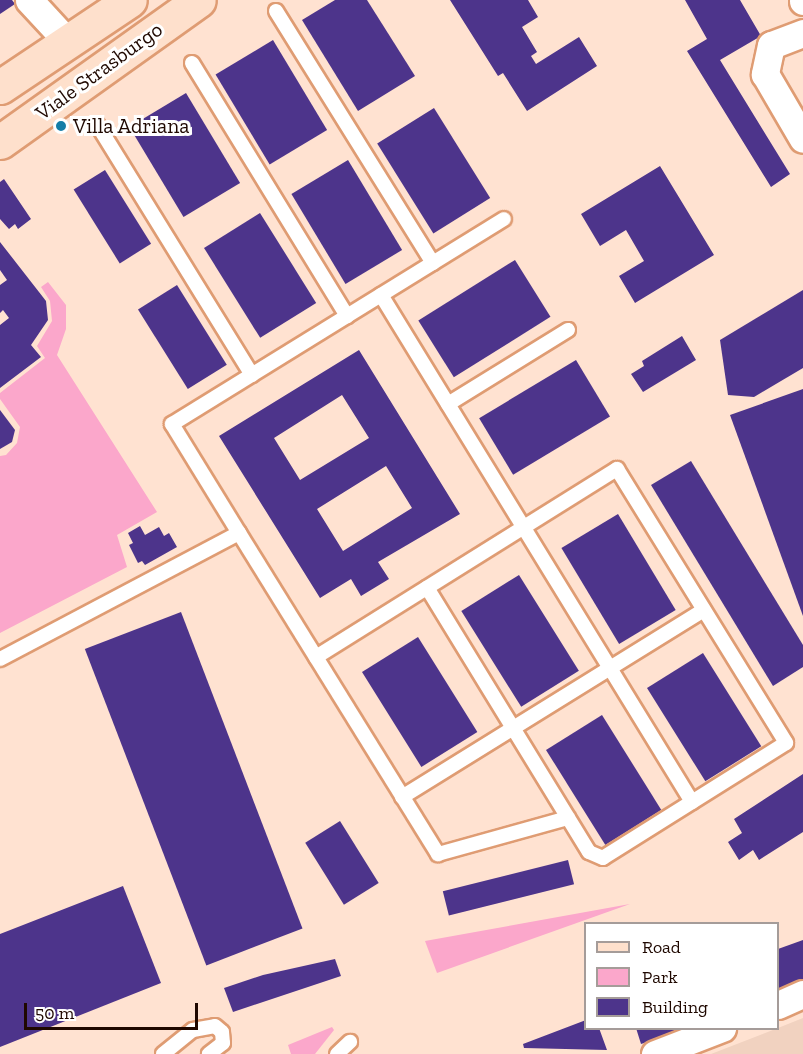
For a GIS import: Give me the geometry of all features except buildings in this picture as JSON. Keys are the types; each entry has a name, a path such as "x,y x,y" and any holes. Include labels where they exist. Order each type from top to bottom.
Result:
{"street":[{"path":"29,0 67,40"},
{"name":"Viale Strasburgo","path":"0,142 199,0"},
{"path":"126,2 134,3 147,12 151,28 146,37"},
{"name":"Viale Strasburgo","path":"0,87 126,2"},
{"path":"803,33 771,45 765,74 803,139"},
{"path":"779,1004 803,994"},
{"path":"655,1054 719,1030"}],"lane":[{"path":"276,11 433,263"},
{"path":"192,63 347,316"},
{"path":"97,124 252,375"},
{"path":"504,219 172,424 438,854 568,818"},
{"path":"381,295 692,802"},
{"path":"448,404 568,330"},
{"path":"316,657 617,469 786,743 603,858 589,852 427,588"},
{"path":"0,658 239,533"},
{"path":"402,797 704,610"},
{"path":"163,1054 193,1030 215,1026 222,1032 223,1043 210,1054"},
{"path":"337,1054 350,1042"}],"shaded area":[{"path":"803,1018 803,1054 711,1054 773,1030 779,1030 779,1028"}],"green space":[{"path":"48,282 66,305 66,329 57,355 157,512 117,535 127,567 0,633 0,456 6,455 17,443 20,427 0,399 0,393 45,358 37,346 52,321 50,301 41,287"},
{"path":"630,904 437,973 425,941"},
{"path":"332,1027 334,1030 315,1054 291,1054 288,1045"}],"place":[{"name":"Villa Adriana","path":"61,126"}]}
